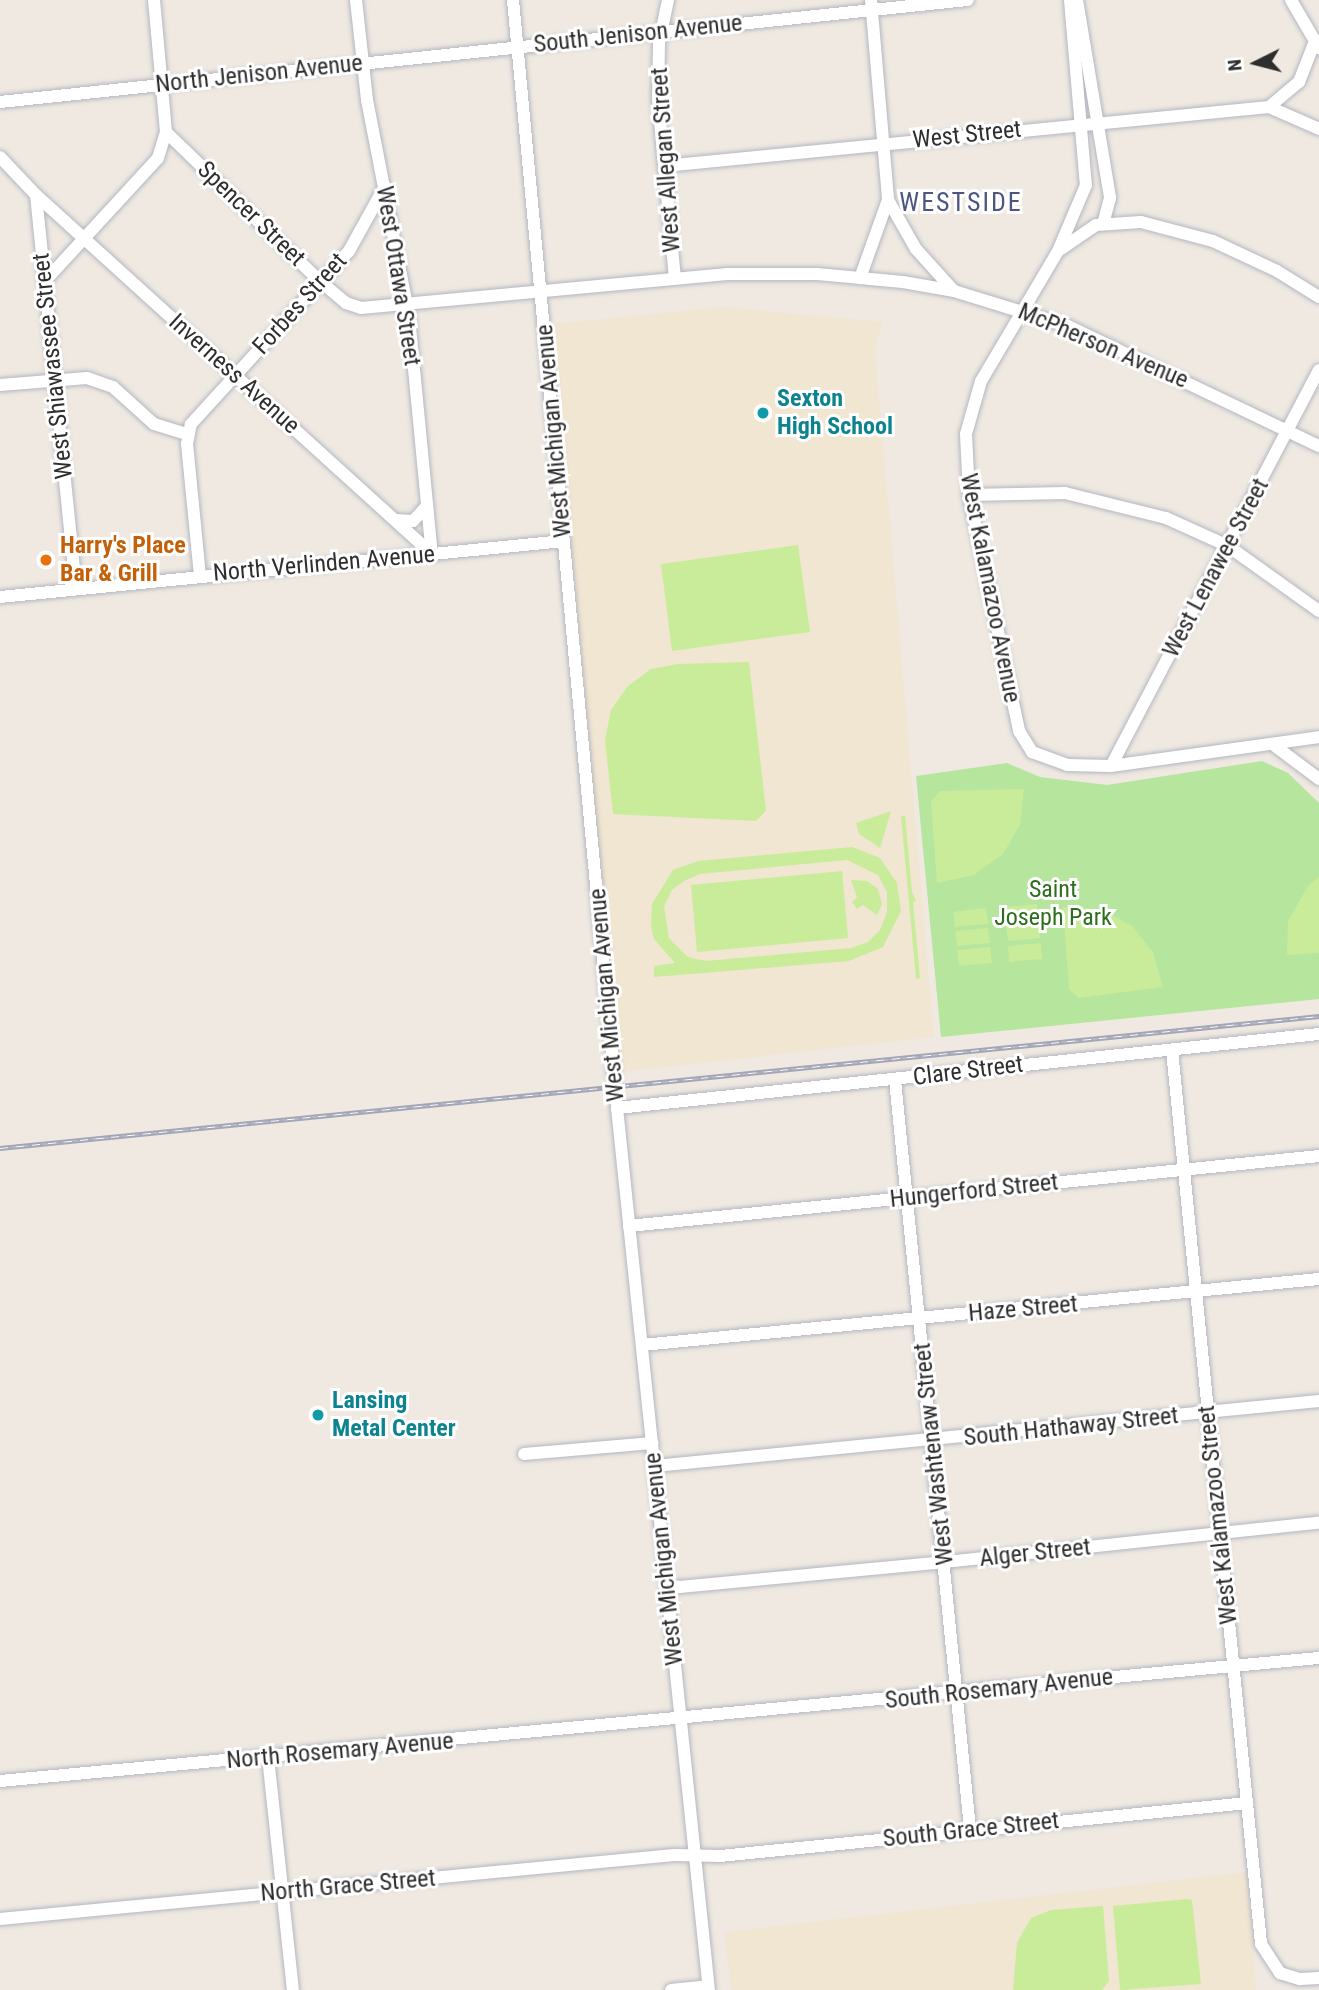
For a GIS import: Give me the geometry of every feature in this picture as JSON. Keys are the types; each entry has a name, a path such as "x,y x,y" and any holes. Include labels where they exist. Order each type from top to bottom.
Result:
{"street":[{"path":"44,282 151,170 166,132 154,0"},
{"name":"West Ottawa Street","path":"356,0 363,64 407,306 432,554"},
{"name":"West Michigan Avenue","path":"513,0 617,1108 709,1988"},
{"name":"West Allegan Street","path":"668,0 658,72 675,278"},
{"name":"South Jenison Avenue","path":"517,46 871,5 968,0"},
{"path":"1070,0 1089,122 1111,198 1103,224"},
{"path":"1023,311 1058,251 1086,185 1089,122 1077,0"},
{"path":"1269,107 1299,82 1317,45 1291,0"},
{"path":"860,278 888,200 871,5"},
{"name":"North Jenison Avenue","path":"0,102 517,46"},
{"name":"West Street","path":"664,166 1089,122 1269,107 1319,129"},
{"name":"Spencer Street","path":"166,132 346,303 361,308 407,306 542,293"},
{"path":"0,156 36,195"},
{"name":"Forbes Street","path":"187,434 361,233 377,192 384,186"},
{"name":"Inverness Avenue","path":"36,195 432,554"},
{"name":"West Shiawassee Street","path":"36,195 76,589"},
{"path":"888,200 916,249 954,291"},
{"path":"1058,251 1103,224 1141,222 1213,242 1277,271 1319,296"},
{"name":"McPherson Avenue","path":"542,293 675,278 768,272 860,278 954,291 1023,311 1110,344 1319,446"},
{"name":"West Kalamazoo Avenue","path":"1023,311 990,364 972,406 965,452 969,495 1016,721 1025,743 1051,763 1111,766 1275,746 1319,737"},
{"name":"West Lenawee Street","path":"1111,766 1319,370"},
{"path":"0,385 54,379 100,381 113,387 154,424 187,434 200,576"},
{"path":"969,495 1007,491 1093,497 1166,518 1228,546 1319,611"},
{"path":"395,520 413,521 427,506"},
{"name":"North Verlinden Avenue","path":"0,597 564,541"},
{"path":"1275,746 1319,779"},
{"name":"Clare Street","path":"617,1108 1319,1034"},
{"name":"West Kalamazoo Street","path":"1172,1050 1261,1944 1280,1973 1300,1979 1319,1978"},
{"name":"West Washtenaw Street","path":"895,1080 970,1829"},
{"name":"Hungerford Street","path":"629,1226 1319,1156"},
{"name":"Haze Street","path":"642,1345 1319,1279"},
{"name":"South Hathaway Street","path":"655,1466 933,1442 1319,1401"},
{"path":"524,1454 653,1443"},
{"name":"Alger Street","path":"667,1585 945,1562 1319,1523"},
{"name":"South Rosemary Avenue","path":"680,1719 1319,1658"},
{"name":"North Rosemary Avenue","path":"0,1781 680,1719"},
{"path":"268,1757 293,1990"},
{"name":"South Grace Street","path":"695,1858 1247,1803"},
{"name":"North Grace Street","path":"0,1919 674,1855 695,1858"},
{"path":"671,1990 709,1988"}],"shaded area":[{"path":"723,307 883,322 875,350 934,1037 619,1072 552,324"},
{"path":"1247,1872 1256,1990 731,1990 725,1932"}],"green space":[{"path":"798,545 810,632 672,651 661,564"},
{"path":"749,662 766,811 756,821 613,814 605,740 611,710 628,686 651,669 678,664"},
{"name":"Saint Joseph Park","path":"1262,761 1288,773 1319,803 1319,999 941,1037 916,776 1007,763 1040,777 1107,785"},
{"path":"1024,789 1020,825 1003,854 974,875 937,883 931,801 940,791"},
{"path":"891,811 880,848 859,834 856,823"},
{"path":"901,816 905,816 912,892 916,901 913,902 920,978 916,979"},
{"path":"852,847 880,858 897,883 901,911 883,947 849,961 654,977 654,966 675,963 654,939 651,926 652,904 673,870 698,861","holes":["847,860 878,875 887,892 887,912 880,930 868,942 851,948 706,961 688,957 669,938 664,906 672,890 700,874"]},
{"path":"842,871 848,938 697,952 691,885"},
{"path":"1319,877 1319,953 1287,955 1288,921 1308,886"},
{"path":"851,880 867,881 878,889 882,904 877,915 863,905 857,909 852,902 857,897"},
{"path":"1037,904 1039,919 1006,922 1005,907"},
{"path":"1063,907 1100,909 1132,926 1153,952 1163,987 1079,998 1069,989"},
{"path":"986,908 988,924 955,927 953,912"},
{"path":"1039,923 1040,938 1008,941 1006,926"},
{"path":"988,928 990,943 957,946 955,931"},
{"path":"1041,943 1042,959 1009,962 1008,946"},
{"path":"990,947 992,963 959,966 957,950"},
{"path":"1192,1900 1201,1984 1120,1990 1113,1906"},
{"path":"1103,1906 1109,1981 1102,1990 1013,1990 1017,1943 1031,1918 1051,1910"}],"railway":[{"path":"0,1148 1319,1016"}],"place":[{"name":"Sexton High School","path":"763,413"},
{"name":"Harry's Place Bar & Grill","path":"46,560"},
{"name":"Lansing Metal Center","path":"318,1415"}],"district":[{"name":"WESTSIDE","path":"961,203"}]}
